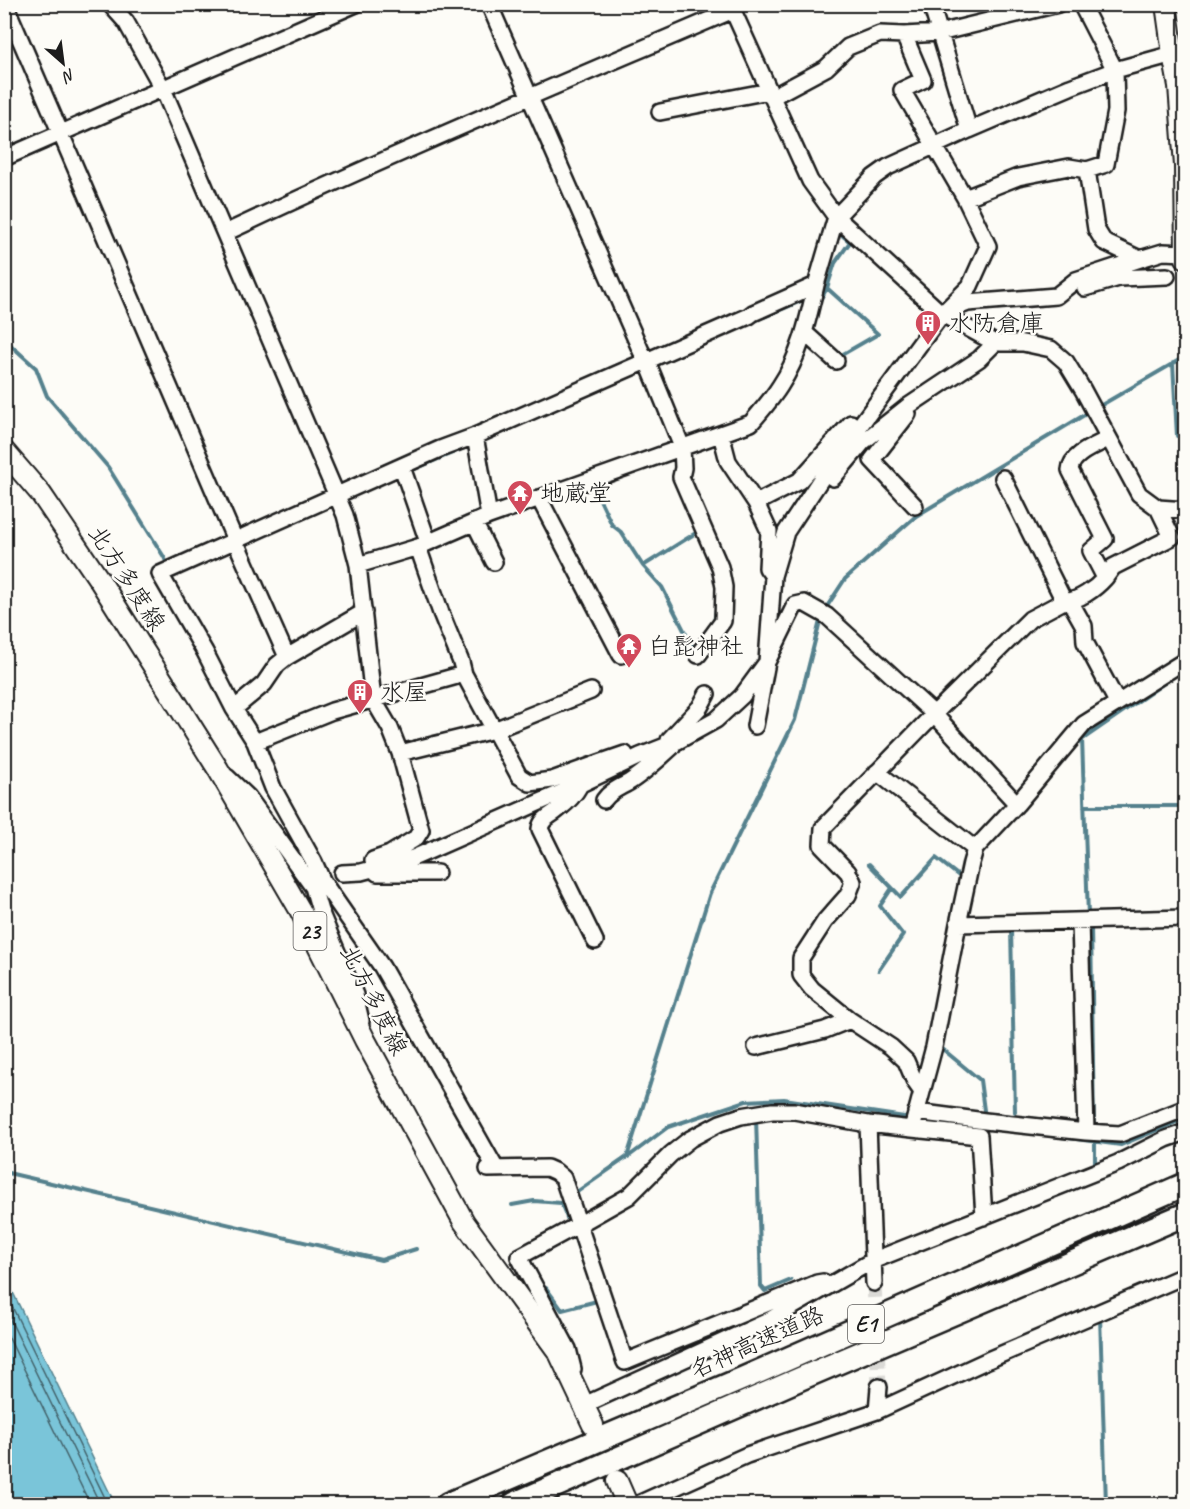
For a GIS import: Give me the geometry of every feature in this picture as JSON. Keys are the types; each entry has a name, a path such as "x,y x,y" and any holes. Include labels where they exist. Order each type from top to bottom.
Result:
{"highway":[{"name":"名神高速道路","path":"448,1504 1185,1184"},
{"name":"E1","path":"514,1504 1185,1214"}],"main road":[{"path":"1166,4 1179,53 1182,86 1185,258"},
{"name":"北方多度線","path":"4,451 41,494 100,581 218,769 300,910 365,1040 464,1222 559,1353 593,1425"},
{"path":"617,1481 627,1504"}],"street":[{"path":"5,4 58,127"},
{"path":"110,4 126,22 163,89 338,495 358,565 373,699 390,728 400,753 422,830 416,838 390,854 318,885"},
{"path":"4,158 356,4"},
{"path":"489,4 647,361 682,447 681,477 720,567 724,587 723,621 698,655"},
{"path":"931,4 969,130"},
{"path":"660,112 771,94 826,68 848,47 880,34 939,33 1058,4"},
{"path":"965,198 1018,177 1070,167 1088,170 1106,164 1116,111 1115,70 1081,4"},
{"path":"225,233 326,185 732,7 810,181 836,217 942,314 995,343 1023,343 1051,349 1066,362 1083,390 1139,494 1158,507 1185,510"},
{"path":"755,726 767,662 773,576 786,532 825,473 942,314 970,285 988,246 965,198 902,90 923,80 904,35"},
{"path":"358,565 423,544 489,516 751,423 780,387 805,333 836,217 874,177 888,167 934,145 1070,87 1115,70 1179,53"},
{"path":"64,141 287,657"},
{"path":"1088,170 1096,229 1104,242 1140,259"},
{"path":"1056,296 1076,280 1163,252 1185,253"},
{"path":"942,314 968,303 1056,296 1119,278 1167,276"},
{"path":"365,1040 356,995 320,911 314,862 273,788 255,742 234,709 205,652 160,574 816,285"},
{"path":"805,333 836,361"},
{"path":"786,532 863,442 907,407 979,359 995,343"},
{"path":"756,503 800,481 860,413 875,405"},
{"path":"907,407 908,415 872,460 915,506"},
{"path":"721,434 728,461 756,503 769,531 766,568 773,576"},
{"path":"474,436 489,516"},
{"path":"1105,578 1091,551 1105,539 1070,470 1070,464 1076,457 1108,439"},
{"path":"402,467 441,613 464,674 519,776 530,783 552,780 630,753 640,756"},
{"path":"1003,478 1067,601 1083,626 1085,642 1117,702"},
{"path":"538,498 621,655"},
{"path":"922,1092 906,1061 891,1047 850,1020 812,989 801,975 801,958 825,921 848,895 853,882 848,872 822,845 823,828 1030,619 1097,588 1113,567 1173,537 1158,507"},
{"path":"474,522 494,562"},
{"path":"361,872 413,858 678,741 716,720 742,696 767,662 795,605 804,603 827,616 934,714 1017,804"},
{"path":"234,709 264,684 277,664 364,612"},
{"path":"912,1129 934,1047 975,849 1017,804 1084,724 1185,660"},
{"path":"255,742 332,711 464,674"},
{"path":"400,753 494,730 591,691"},
{"path":"662,747 700,707 707,694"},
{"path":"604,800 608,794 630,782 656,762 678,741"},
{"path":"218,769 248,797 382,967 492,1169 547,1168 563,1178 625,1362 817,1283 835,1282"},
{"path":"877,772 975,849"},
{"path":"581,784 576,793 561,808 540,824 540,829 595,941"},
{"path":"342,873 437,873"},
{"path":"958,924 1185,918"},
{"path":"1080,921 1086,1132"},
{"path":"756,1047 825,1030 850,1020"},
{"path":"916,1112 1120,1134 1185,1108"},
{"path":"984,1217 979,1136 868,1124 794,1111 772,1111 741,1116 720,1123 690,1139 671,1154 629,1196 519,1257 568,1349 581,1399 766,1322 872,1261 984,1217 1118,1163 1185,1132"},
{"path":"868,1124 874,1283"},
{"path":"638,1504 747,1455 877,1412 988,1360 1185,1275"},
{"path":"877,1412 879,1387"}],"water":[{"path":"5,1276 115,1504 5,1504"}],"waterway":[{"path":"819,302 827,288 835,263 850,242 843,236"},
{"path":"827,288 878,334 838,357"},
{"path":"752,322 808,298"},
{"path":"4,339 36,368 47,396 108,467 168,566"},
{"path":"1098,407 1186,356"},
{"path":"1173,363 1177,436"},
{"path":"824,611 845,579 916,516 1091,411"},
{"path":"408,472 464,448"},
{"path":"377,485 401,475"},
{"path":"592,486 612,525 621,532 643,566 662,587 695,649"},
{"path":"643,566 699,531"},
{"path":"714,624 716,608"},
{"path":"574,1194 627,1157 710,893 795,720 821,617"},
{"path":"1080,741 1170,679"},
{"path":"1082,738 1088,916"},
{"path":"1084,806 1184,806"},
{"path":"976,874 981,854 992,841"},
{"path":"869,864 901,897 936,858 964,880"},
{"path":"879,970 903,935 880,906 892,888"},
{"path":"1092,926 1094,1129"},
{"path":"1009,929 1011,929 1015,1112"},
{"path":"939,1046 980,1080 985,1118"},
{"path":"628,1157 668,1127 746,1101 784,1099 911,1118"},
{"path":"756,1117 761,1286 765,1291 791,1280"},
{"path":"1046,1135 1121,1145 1186,1118"},
{"path":"1095,1141 1095,1166"},
{"path":"4,1172 381,1260 416,1249"},
{"path":"512,1205 534,1201 561,1203 565,1200"},
{"path":"561,1203 570,1225"},
{"path":"573,1232 589,1278"},
{"path":"546,1288 562,1310 597,1301"},
{"path":"1100,1316 1106,1504"}],"tunnel":[{"path":"874,1283 879,1387"}],"place":[{"name":"水防倉庫","path":"928,346"},
{"name":"地蔵堂","path":"520,516"},
{"name":"白髭神社","path":"629,669"},
{"name":"水屋","path":"360,715"}]}
